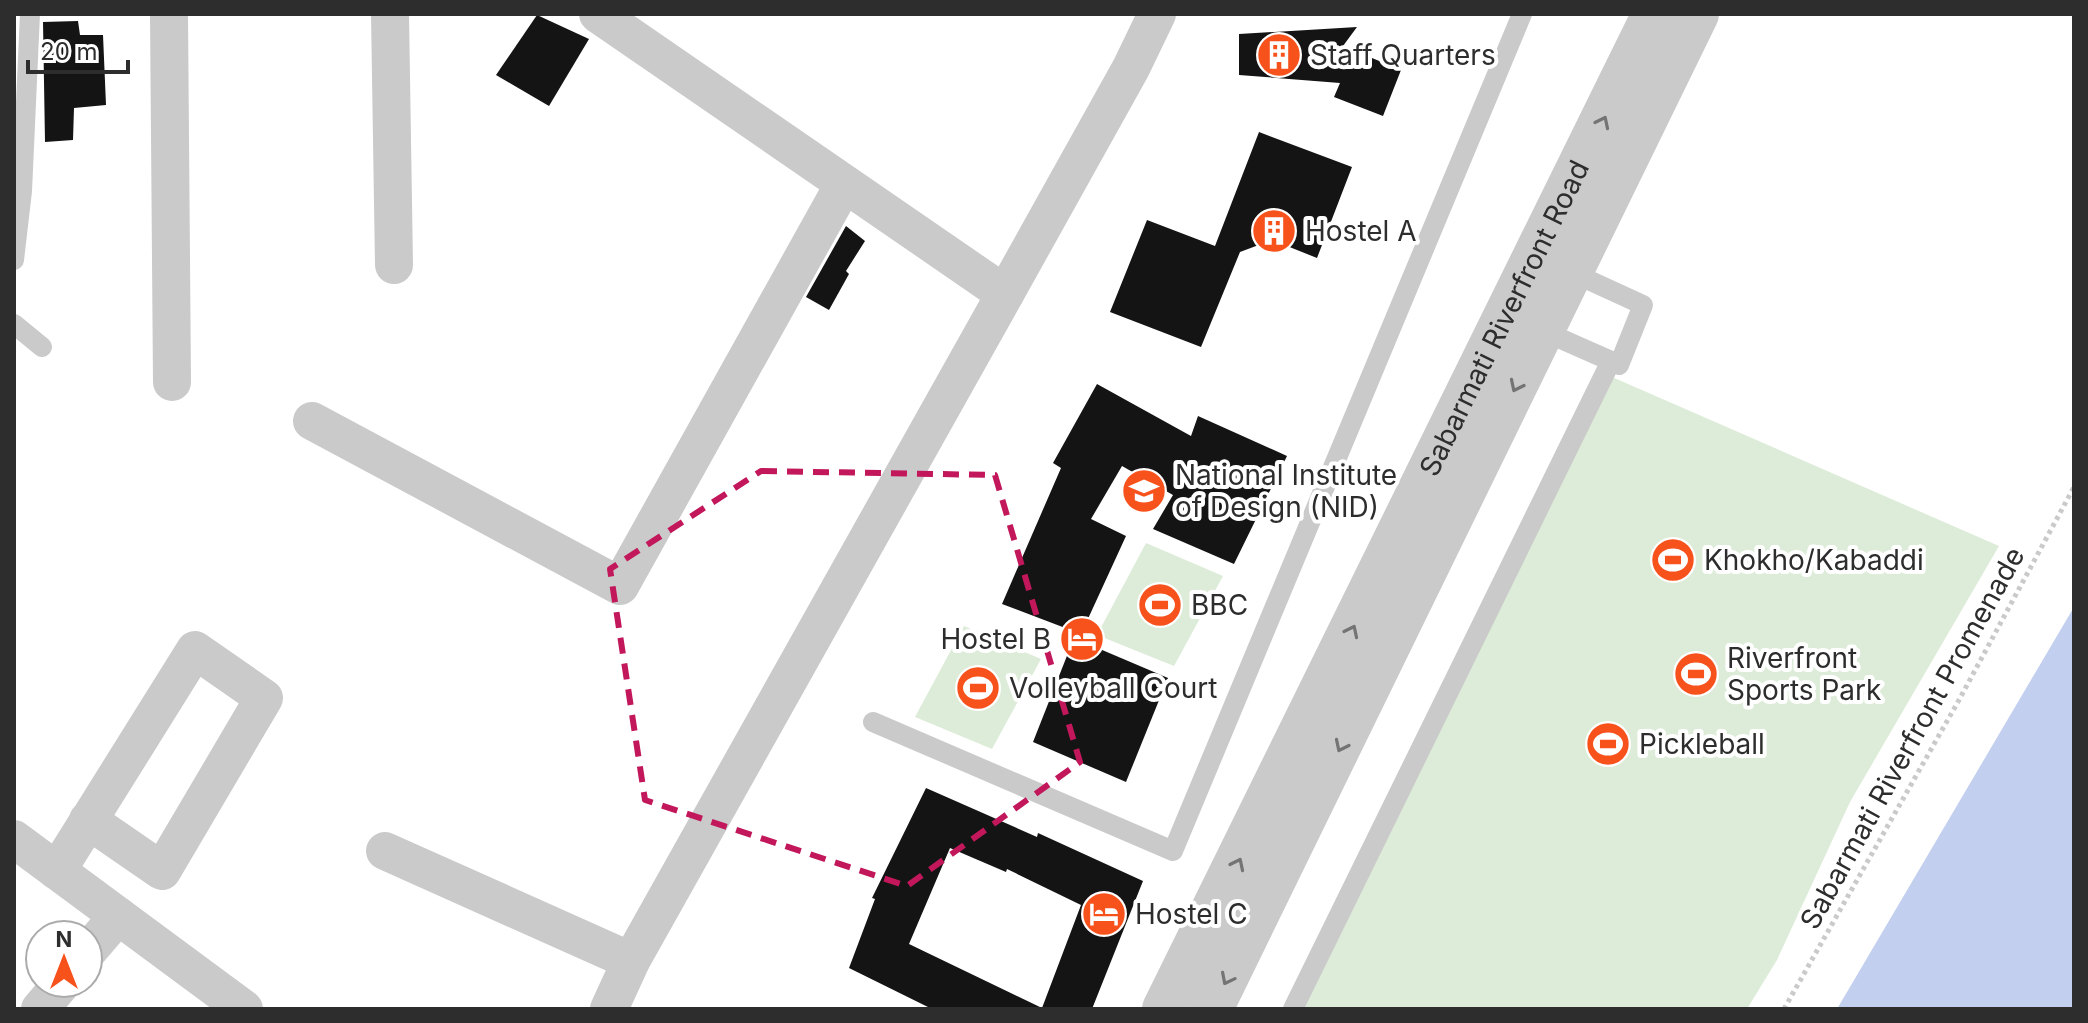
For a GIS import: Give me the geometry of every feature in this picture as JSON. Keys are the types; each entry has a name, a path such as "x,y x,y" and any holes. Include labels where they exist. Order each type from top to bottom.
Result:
{"street":[{"path":"169,14 172,382"},
{"path":"390,14 394,265"},
{"path":"598,14 1005,294"},
{"path":"609,1009 631,961 1131,68 1157,14"},
{"name":"Sabarmati Riverfront Road","path":"1164,1009 1654,14"},
{"name":"Sabarmati Riverfront Road","path":"1211,1009 1697,14"},
{"path":"312,421 620,586 844,184"},
{"path":"57,871 88,820 195,650 264,698 162,871 88,820"},
{"path":"14,839 244,1009"},
{"path":"385,851 631,961"},
{"path":"104,932 118,916"}],"lane":[{"path":"14,260 22,191 30,14"},
{"path":"873,722 1173,851 1522,14"},
{"path":"1543,331 1619,365 1643,305 1571,272"},
{"path":"14,324 42,347"},
{"path":"1293,1009 1611,361"}],"path":[{"name":"Sabarmati Riverfront Promenade","path":"1784,1009 1959,700 2074,487"}],"highlighted area":[{"path":"761,471 995,475 1080,762 907,886 645,800 610,569"}],"green space":[{"name":"Riverfront Sports Park","path":"1612,377 1999,546 1850,802 1777,960 1747,1009 1304,1009"},
{"name":"BBC","path":"1146,543 1223,576 1174,666 1097,635"},
{"name":"Volleyball Court","path":"964,626 1041,659 992,749 915,717"}],"water":[{"path":"2074,607 2074,1009 1837,1009"}],"building":[{"path":"537,15 589,39 549,106 496,75"},
{"path":"78,21 80,35 103,35 106,105 74,108 73,140 45,142 43,22"},
{"path":"1357,27 1343,46 1401,70 1383,116 1334,97 1340,83 1239,75 1239,34"},
{"name":"Hostel A","path":"1259,132 1352,167 1317,258 1272,240 1240,252 1201,347 1110,312 1147,220 1215,246"},
{"path":"846,226 865,241 846,271 849,274 829,310 806,297"},
{"path":"1097,384 1191,436 1198,416 1287,456 1234,564 1153,529 1173,495 1122,466 1091,519 1126,536 1081,634 1002,604 1061,468 1053,463"},
{"path":"1074,638 1168,678 1126,782 1033,742"},
{"name":"Hostel C","path":"926,788 1037,837 1038,833 1143,881 1092,1009 932,1009 849,968 875,899 872,898","holes":["950,848 1006,872 1007,869 1081,905 1042,1008 909,944"]}],"place":[{"name":"Staff Quarters","path":"1279,55"},
{"name":"Hostel A","path":"1274,231"},
{"name":"National Institute of Design (NID)","path":"1144,491"},
{"name":"Khokho/Kabaddi","path":"1673,560"},
{"name":"BBC","path":"1160,605"},
{"name":"Hostel B","path":"1082,639"},
{"name":"Riverfront Sports Park","path":"1696,674"},
{"name":"Volleyball Court","path":"978,688"},
{"name":"Pickleball","path":"1608,744"},
{"name":"Hostel C","path":"1104,914"}]}
